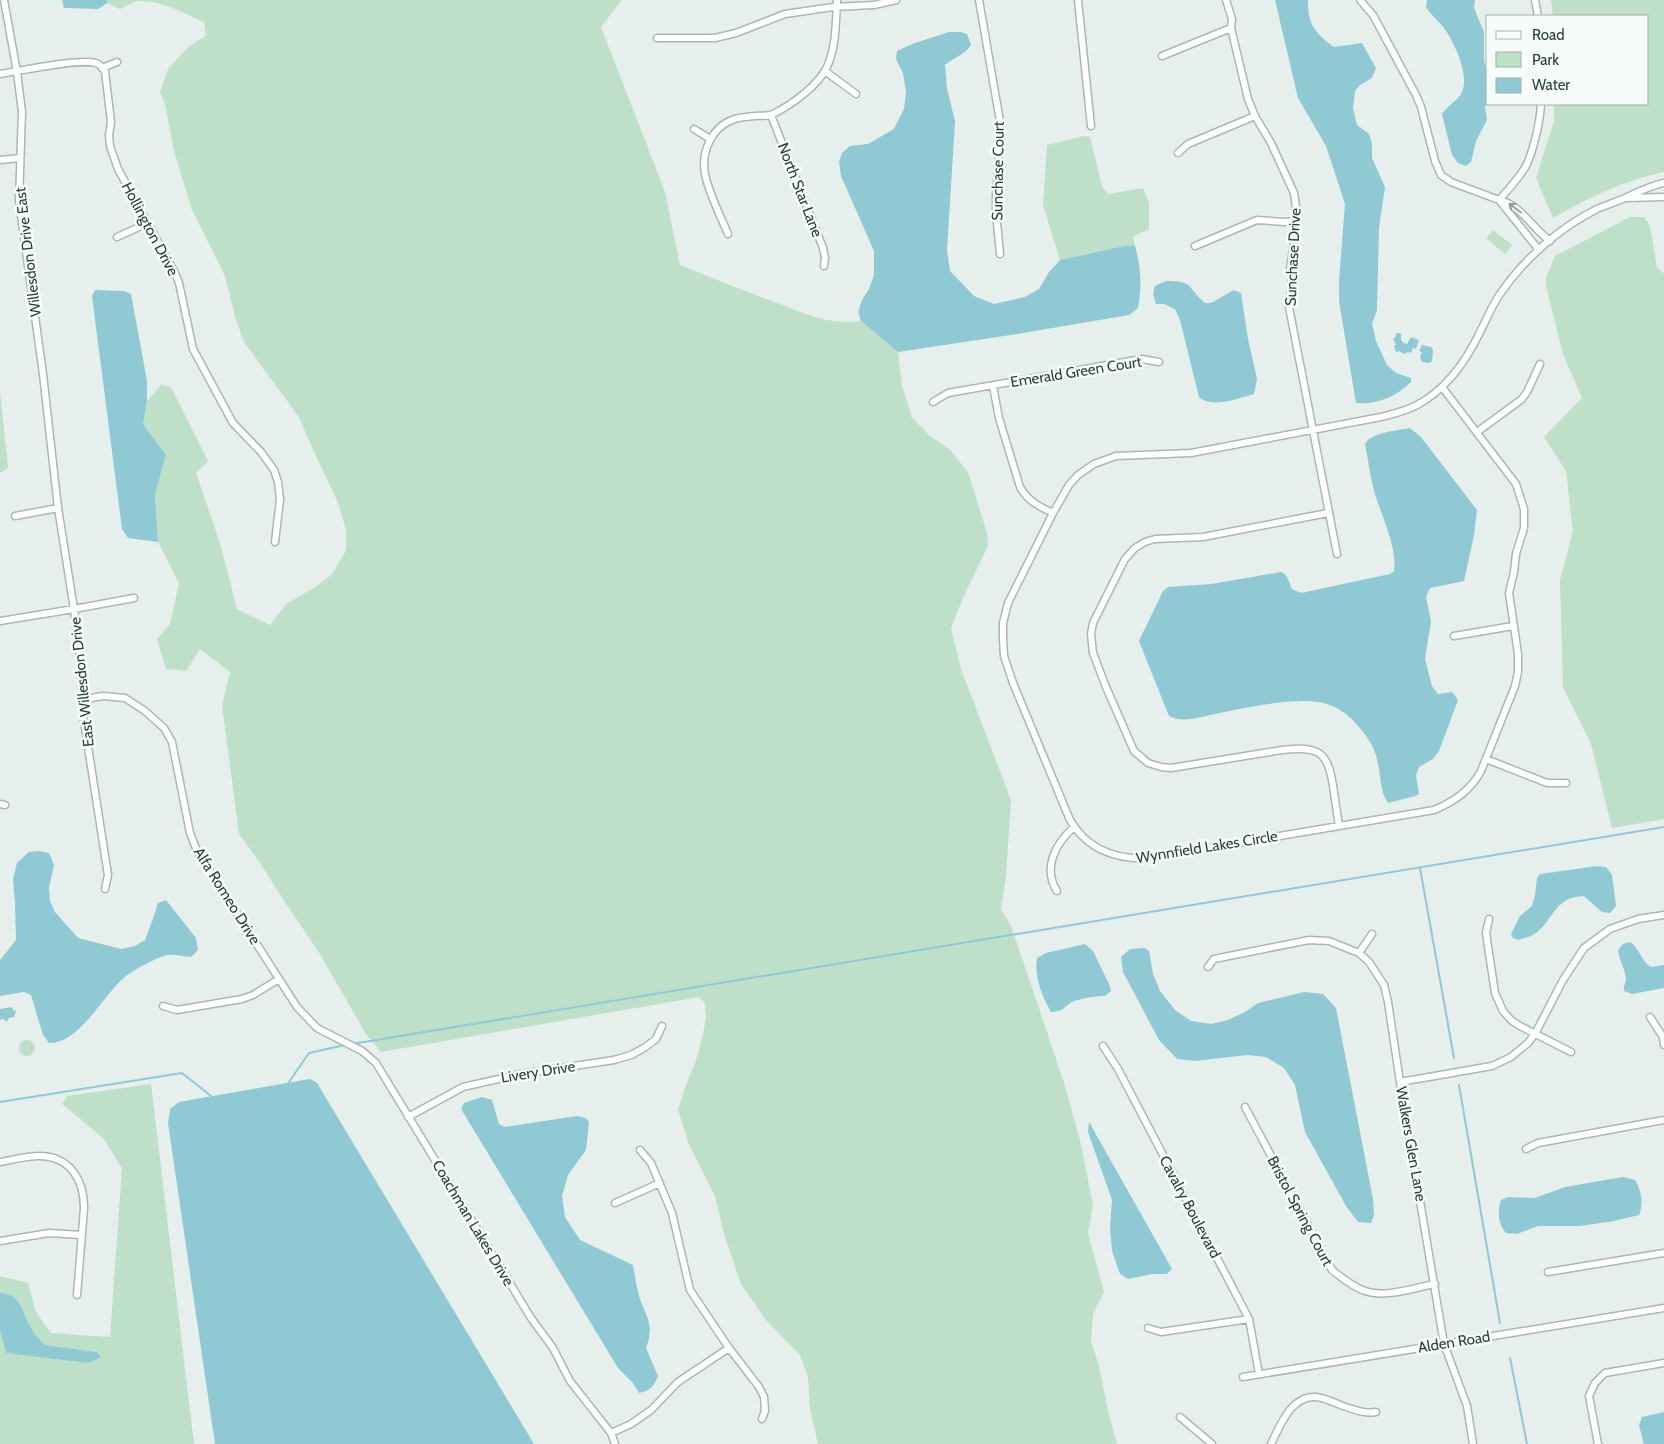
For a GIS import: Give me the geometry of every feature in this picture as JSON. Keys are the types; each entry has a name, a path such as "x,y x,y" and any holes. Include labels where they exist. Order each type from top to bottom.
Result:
{"street":[{"name":"Willesdon Drive East","path":"4,0 17,72 22,122 19,201 43,374 54,475"},
{"path":"657,38 715,38 736,34 785,14 837,4 874,5 896,0"},
{"name":"Sunchase Court","path":"979,0 1001,127 996,212 1000,254"},
{"path":"1078,0 1091,126"},
{"name":"Sunchase Drive","path":"1226,0 1232,19 1231,28 1248,99 1255,116 1287,175 1294,193 1296,221 1290,269 1292,280 1289,308 1337,554"},
{"path":"1360,0 1373,16 1416,95 1441,175 1451,182 1507,202 1515,207 1538,232 1550,241"},
{"path":"1535,0 1538,15"},
{"path":"728,234 704,173 704,160 710,139 721,126 732,120 756,115 771,115 808,90 819,79 824,71 832,47 837,4"},
{"path":"1162,56 1231,28"},
{"path":"0,74 94,62 103,69 117,62"},
{"name":"Hollington Drive","path":"103,69 111,122 109,135 112,156 175,273 179,283 192,349 233,423 261,452 274,470 280,499 275,542"},
{"path":"824,71 856,94"},
{"path":"1499,200 1516,181 1529,158 1541,105"},
{"name":"North Star Lane","path":"771,115 823,248 824,266"},
{"path":"1178,153 1188,144 1255,116"},
{"path":"694,130 710,139"},
{"path":"0,160 20,158"},
{"name":"Wynnfield Lakes Circle","path":"1442,387 1516,484 1524,509 1523,535 1516,554 1509,593 1518,654 1517,680 1481,771 1470,787 1458,798 1441,807 1421,813 1149,858 1123,858 1100,849 1087,841 1074,827 1013,683 1004,656 1003,638 1003,623 1008,603 1064,492 1074,478 1102,460 1124,455 1186,454 1381,418 1417,405 1442,387 1470,351 1500,295 1523,264 1570,225 1597,209 1648,187 1664,183"},
{"path":"1624,198 1664,197"},
{"path":"1499,200 1539,250"},
{"path":"1195,246 1257,220 1296,221"},
{"path":"117,237 148,223"},
{"name":"Emerald Green Court","path":"933,402 948,393 1142,359 1159,362"},
{"path":"1477,432 1522,399 1540,364"},
{"path":"993,386 998,418 1020,487 1032,502 1053,513"},
{"name":"East Willesdon Drive","path":"54,475 74,609 84,699 82,715 108,874 105,889"},
{"path":"15,516 58,508"},
{"path":"1328,513 1203,537 1155,539 1144,543 1132,551 1123,563 1094,623 1091,638 1094,658 1131,745 1138,756 1161,768 1173,768 1282,750 1299,748 1313,750 1321,754 1329,765 1339,826"},
{"path":"0,621 134,598"},
{"path":"1454,636 1513,626"},
{"name":"Alfa Romeo Drive","path":"84,699 103,696 125,698 145,711 164,728 172,742 190,833 197,851 297,1007 312,1024"},
{"path":"1486,759 1547,783 1566,783"},
{"path":"1057,891 1051,876 1052,858 1057,845 1074,827"},
{"path":"1400,1082 1497,1065 1517,1053 1535,1034 1564,980 1584,948 1610,929 1638,919 1664,914"},
{"path":"1489,919 1486,933 1495,993 1500,1006 1512,1021 1570,1052"},
{"path":"1208,967 1214,959 1309,940 1329,941 1359,953 1372,934"},
{"name":"Walkers Glen Lane","path":"1359,953 1370,962 1384,985 1388,1002 1444,1344 1467,1406 1473,1444"},
{"path":"163,1006 177,1010 242,999 279,979"},
{"path":"1650,1017 1663,1037 1664,1045"},
{"name":"Coachman Lakes Drive","path":"312,1024 362,1051 381,1070 531,1318 553,1348 570,1381 611,1433 615,1444"},
{"name":"Livery Drive","path":"408,1117 463,1086 521,1074 614,1060 631,1055 656,1039 662,1026"},
{"name":"Cavalry Boulevard","path":"1103,1046 1118,1070 1249,1318 1259,1374"},
{"name":"Bristol Spring Court","path":"1245,1108 1332,1270 1344,1280 1365,1291 1385,1293 1435,1284"},
{"path":"1526,1149 1538,1143 1664,1120"},
{"path":"640,1150 651,1163 672,1212 690,1290 729,1348 760,1387 764,1397 765,1410 762,1419"},
{"path":"0,1162 40,1156 58,1160 69,1167 77,1177 84,1196 77,1295"},
{"path":"615,1203 660,1183"},
{"path":"0,1241 49,1233 81,1234"},
{"path":"1548,1272 1664,1253"},
{"name":"Alden Road","path":"1243,1377 1664,1308"},
{"path":"1148,1328 1161,1332 1249,1318"},
{"path":"611,1433 631,1424 651,1410 678,1382 729,1348"},
{"path":"1598,1444 1589,1396 1595,1383 1605,1373 1664,1363"},
{"path":"1271,1444 1286,1415 1294,1405 1304,1399 1316,1397 1366,1414 1376,1412"},
{"path":"1180,1418 1212,1444"}],"green space":[{"path":"107,0 622,0 601,27 665,192 680,265 817,318 838,322 861,321 898,352 902,385 912,418 930,436 949,449 968,472 987,533 988,546 951,628 961,669 1011,800 1006,876 1001,909 1011,926 1042,1017 1065,1086 1081,1144 1093,1205 1088,1233 1104,1292 1093,1314 1091,1341 1099,1366 1117,1444 818,1444 810,1409 808,1377 800,1355 766,1320 741,1284 724,1234 715,1196 688,1142 678,1109 698,1055 706,1020 705,1003 699,997 381,1052 366,1034 318,951 239,834 222,705 230,672 200,649 186,671 166,669 157,639 170,624 179,583 158,542 155,494 166,455 143,424 147,401 161,385 171,387 208,461 196,473 220,543 237,609 270,625 286,604 314,588 332,574 346,550 346,529 337,500 299,417 244,342 236,320 225,276 192,210 174,151 165,104 160,92 168,69 189,46 206,36 204,22 155,3 137,1 119,9 107,3"},
{"path":"1551,0 1664,0 1664,172 1649,175 1607,191 1553,218 1536,178 1554,121 1554,105 1649,105 1649,15 1553,15"},
{"path":"1084,136 1090,137 1102,186 1108,194 1143,188 1149,203 1149,229 1133,237 1135,246 1124,246 1060,260 1043,205 1047,145"},
{"path":"1630,217 1644,217 1650,226 1657,268 1664,273 1664,819 1612,828 1591,744 1563,687 1560,580 1573,531 1566,471 1544,437 1582,398 1563,354 1546,286 1546,278 1555,256"},
{"path":"1493,230 1512,245 1505,254 1486,238"},
{"path":"0,391 8,468 0,473"},
{"path":"24,1040 30,1040 35,1045 33,1054 24,1056 19,1051 19,1045"},
{"path":"151,1084 194,1444 0,1444 0,1331 6,1353 100,1357 97,1352 45,1345 31,1329 17,1300 13,1296 0,1293 0,1276 28,1283 36,1312 51,1333 110,1337 122,1168 103,1138 62,1104 67,1096"}],"water":[{"path":"62,0 107,0 107,3 98,9 64,8"},
{"path":"1275,0 1308,0 1311,22 1322,38 1334,47 1362,43 1376,68 1372,78 1360,85 1355,91 1353,108 1357,125 1369,134 1372,143 1372,158 1385,187 1379,228 1377,310 1372,324 1376,341 1387,365 1396,373 1411,378 1411,382 1392,396 1372,403 1356,403 1339,301 1345,204 1326,146 1298,98"},
{"path":"1427,0 1475,0 1474,8 1484,32 1484,61 1486,68 1485,107 1487,120 1476,141 1471,162 1466,166 1458,163 1452,155 1442,114 1461,94 1464,80 1461,64 1448,34 1426,7"},
{"path":"949,32 967,34 971,45 962,54 945,65 947,89 955,121 947,250 950,271 974,296 994,304 1025,297 1039,289 1049,272 1060,260 1124,246 1135,246 1140,269 1140,292 1138,308 1129,315 898,352 861,321 858,312 874,275 874,251 841,176 839,162 842,153 850,146 868,144 894,129 904,109 906,92 903,73 896,59 897,51"},
{"path":"1166,281 1186,284 1205,303 1211,303 1234,290 1241,293 1248,339 1257,379 1254,394 1218,402 1211,402 1199,397 1180,320 1175,309 1164,304 1156,304 1153,293 1155,286"},
{"path":"95,290 124,291 131,294 147,381 147,401 143,424 166,455 155,494 158,542 128,538 122,529 92,296"},
{"path":"1399,333 1404,343 1407,344 1411,337 1419,340 1416,349 1413,348 1411,353 1403,354 1400,351 1396,352 1393,338"},
{"path":"1422,345 1431,347 1433,350 1432,361 1429,363 1422,362 1420,357 1422,352 1419,351"},
{"path":"1410,428 1421,437 1477,510 1474,535 1464,581 1430,588 1426,597 1431,621 1425,659 1432,686 1438,694 1452,692 1458,700 1439,751 1433,759 1419,767 1416,775 1419,794 1388,803 1383,793 1376,754 1372,745 1355,723 1340,710 1327,704 1301,701 1253,707 1190,719 1174,718 1169,716 1139,641 1163,591 1168,587 1211,584 1281,572 1287,577 1292,589 1301,593 1390,574 1394,571 1395,562 1391,542 1374,491 1365,444 1372,437"},
{"path":"29,852 49,853 54,865 49,887 50,901 55,912 78,938 121,949 135,946 145,940 158,903 166,900 196,938 198,950 191,957 168,955 134,970 118,984 81,1027 60,1041 49,1043 43,1035 31,995 24,992 0,996 0,960 16,940 13,879 17,863"},
{"path":"1597,866 1606,867 1612,875 1616,906 1610,913 1602,912 1584,896 1574,897 1561,904 1536,933 1518,940 1513,938 1511,934 1520,916 1532,906 1537,878 1540,874"},
{"path":"1630,942 1651,967 1664,965 1664,988 1632,994 1624,991 1626,976 1618,950 1623,944"},
{"path":"1085,944 1093,951 1111,991 1105,996 1080,999 1061,1010 1051,1012 1040,986 1036,965 1037,958 1046,953"},
{"path":"1144,948 1149,951 1153,974 1160,991 1175,1010 1191,1021 1211,1024 1228,1020 1258,1003 1304,992 1323,994 1336,1008 1373,1199 1374,1215 1371,1223 1358,1222 1346,1206 1305,1132 1295,1085 1284,1068 1266,1057 1247,1055 1195,1061 1177,1059 1159,1040 1123,972 1121,957 1130,949"},
{"path":"12,1007 16,1011 14,1017 9,1018 7,1022 3,1019 0,1020 0,1009"},
{"path":"310,1079 317,1083 534,1444 215,1444 168,1123 170,1109 179,1102"},
{"path":"482,1097 492,1100 499,1124 505,1127 577,1116 586,1118 589,1122 586,1150 568,1175 562,1196 565,1217 580,1240 633,1265 638,1292 650,1326 646,1348 658,1376 649,1389 639,1393 633,1383 618,1368 461,1109 464,1103"},
{"path":"1089,1122 1172,1269 1167,1274 1153,1274 1128,1279 1120,1274 1112,1251 1110,1228 1112,1200 1088,1132"},
{"path":"1623,1177 1635,1180 1639,1188 1642,1201 1639,1215 1580,1226 1538,1226 1517,1234 1506,1233 1501,1226 1499,1217 1500,1204 1501,1200 1508,1197 1535,1198 1565,1187"},
{"path":"0,1293 13,1296 17,1300 31,1329 45,1345 97,1352 101,1357 89,1363 6,1353 0,1331"},
{"path":"1664,1412 1664,1444 1644,1444 1639,1425 1642,1417"}],"waterway":[{"path":"352,1044 1664,827"},
{"path":"1420,868 1454,1058"},
{"path":"289,1082 309,1053 345,1045"},
{"path":"0,1102 182,1073 211,1096"},
{"path":"1459,1085 1500,1323"},
{"path":"1510,1358 1527,1444"}]}
